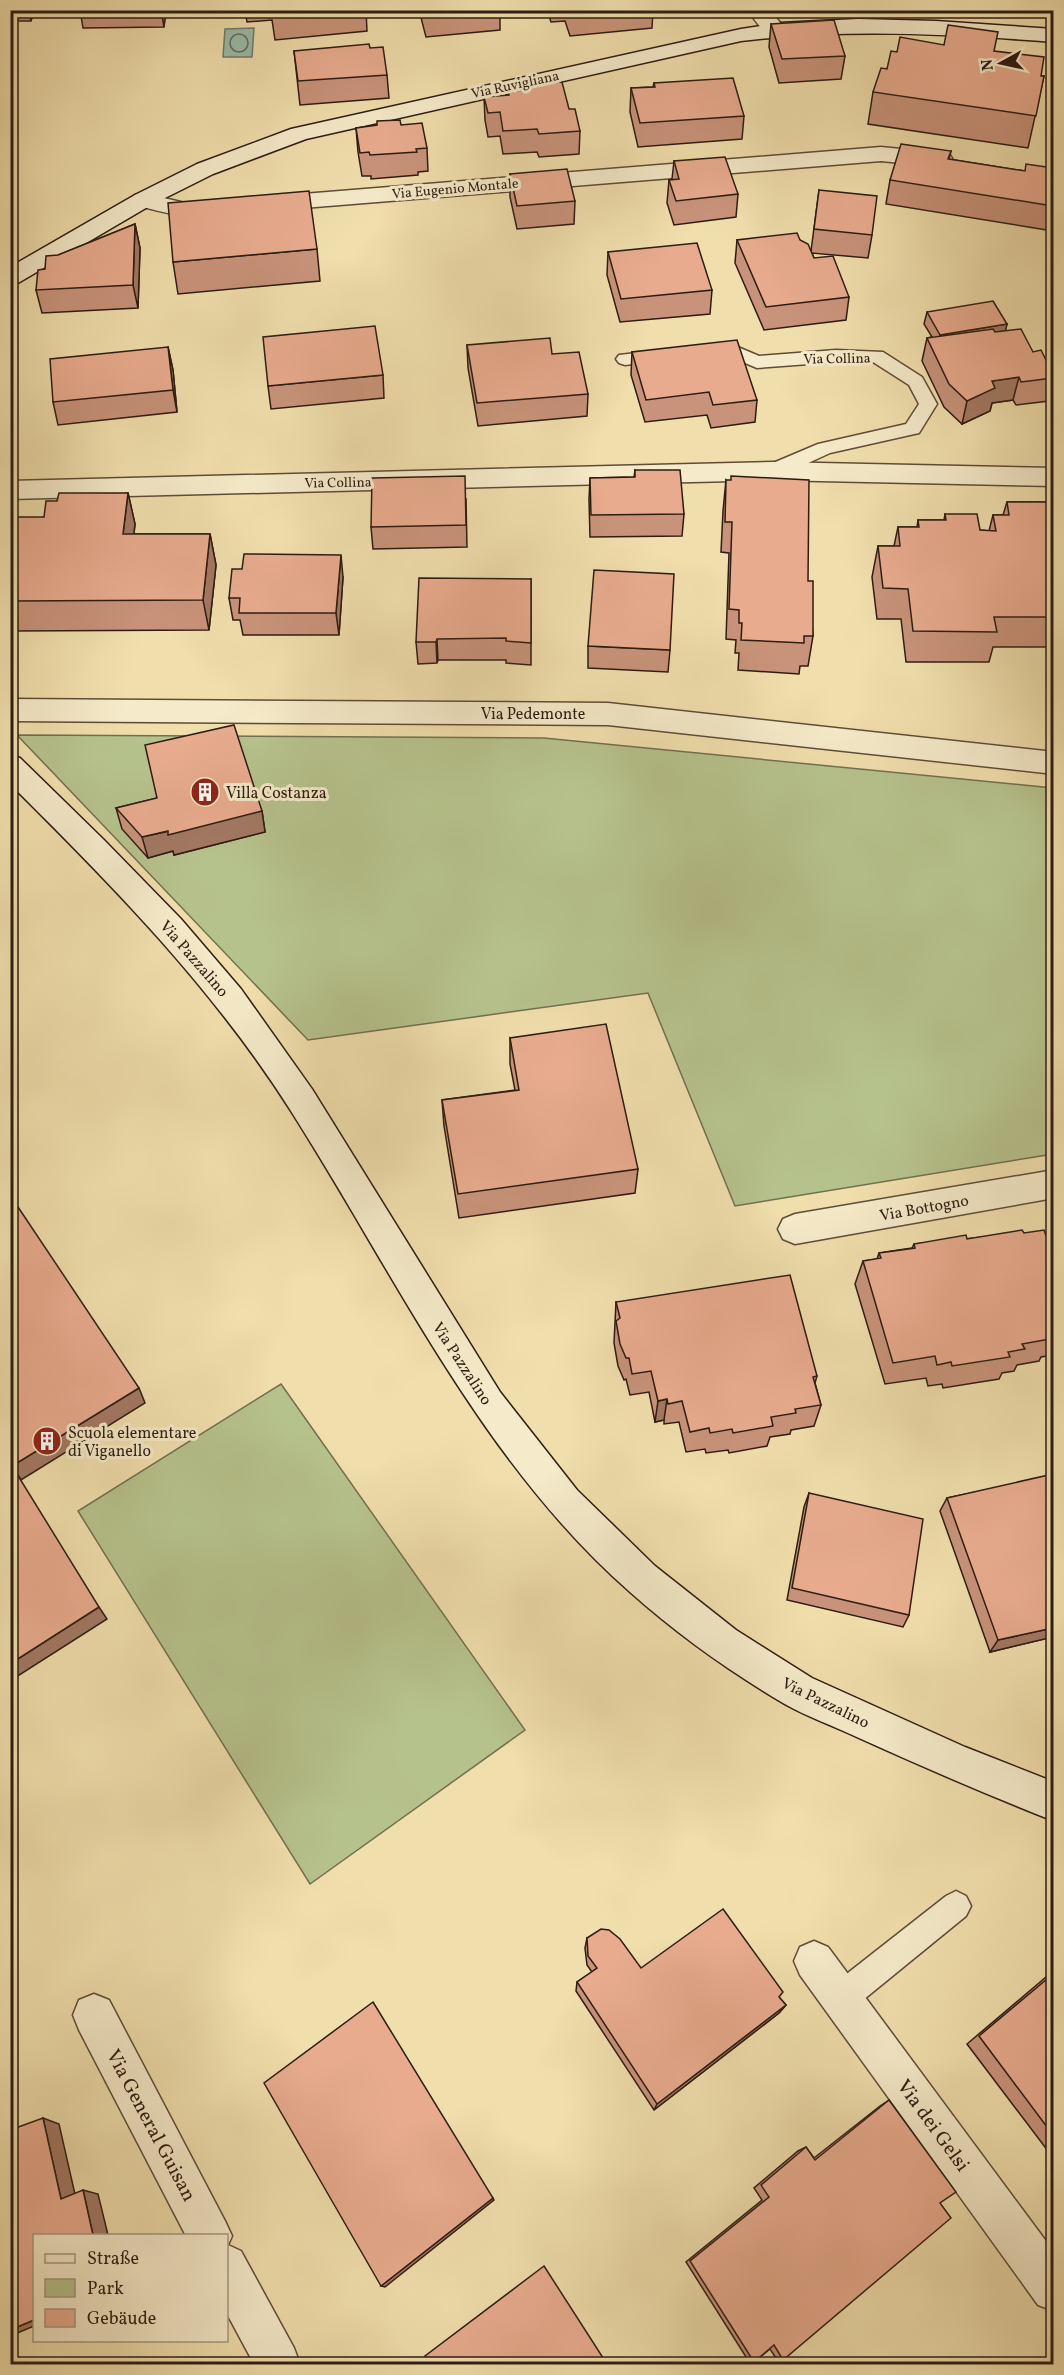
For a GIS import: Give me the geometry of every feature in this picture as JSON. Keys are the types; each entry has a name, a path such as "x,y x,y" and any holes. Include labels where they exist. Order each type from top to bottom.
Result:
{"street":[{"path":"758,10 774,29"},
{"name":"Via Ruvigliana","path":"10,278 143,200 205,169 300,134 774,29 832,25 908,25 1053,36"},
{"name":"Via Eugenio Montale","path":"143,200 185,210 881,154 968,163"},
{"name":"Via Collina","path":"10,490 773,471 1053,477"},
{"name":"Via Pedemonte","path":"10,710 608,714 1053,763"},
{"name":"Via Pazzalino","path":"10,766 171,928 230,998 301,1099 488,1403 564,1502 642,1579 723,1643 799,1692 955,1762 1053,1802"},
{"name":"Via Bottogno","path":"795,1229 1053,1184"},
{"name":"Via dei Gelsi","path":"814,1961 1053,2289"},
{"name":"Via General Guisan","path":"94,2014 209,2234"},
{"path":"228,2270 278,2364"}],"lane":[{"name":"Via Collina","path":"625,358 734,351 757,362 836,356 877,356 916,381 928,404 912,429 825,448 773,471"},
{"path":"841,1998 956,1906"}],"green space":[{"path":"17,735 544,738 1053,788 1053,1154 735,1206 648,993 308,1040"},
{"path":"281,1384 525,1730 310,1884 78,1511"}],"water":[{"path":"254,28 252,57 223,57 225,29"}],"building":[{"path":"271,10 339,10 272,17"},
{"path":"424,10 456,10 424,13"},
{"path":"570,10 591,10 571,13"},
{"path":"834,20 845,56 782,59 771,24"},
{"path":"948,25 998,32 994,51 1044,57 1041,76 1044,76 1036,116 873,92 881,68 887,69 891,51 897,52 900,37 944,45"},
{"path":"369,44 370,48 383,47 387,75 298,81 294,51"},
{"path":"733,78 744,116 640,123 631,88 655,87 654,83"},
{"path":"562,82 569,109 575,109 580,131 539,134 537,129 503,131 500,112 488,113 484,97 509,95 509,91 529,90 528,85"},
{"path":"400,120 401,125 422,123 427,148 416,149 417,152 370,155 369,152 360,153 356,128 377,125 377,121"},
{"path":"901,144 951,151 948,159 1025,171 1026,164 1053,168 1053,206 890,180"},
{"path":"725,157 738,194 676,201 669,180 679,179 674,161"},
{"path":"567,169 575,201 517,206 510,174"},
{"path":"819,190 877,196 872,235 814,229"},
{"path":"309,191 317,249 173,262 168,203"},
{"path":"135,224 133,285 36,290 38,270 45,269 46,256 58,255"},
{"path":"797,233 800,240 808,244 814,258 833,256 849,297 766,307 737,240"},
{"path":"697,243 712,290 621,299 608,252"},
{"path":"993,301 1007,324 940,335 927,312"},
{"path":"375,326 383,375 268,386 263,337"},
{"path":"993,329 995,332 1021,329 1033,352 1041,350 1053,378 1021,382 1019,377 992,381 995,388 967,401 949,384 927,338"},
{"path":"550,338 552,354 579,352 588,394 477,403 467,345"},
{"path":"737,340 757,400 713,405 709,392 646,400 632,352"},
{"path":"168,347 173,390 53,402 50,359"},
{"path":"635,470 680,470 684,514 591,515 590,478 635,477"},
{"path":"465,476 466,525 371,527 372,478"},
{"path":"731,476 809,480 808,581 813,581 813,636 804,636 804,643 741,640 742,623 739,623 739,610 729,609 732,522 725,522 726,480 731,480"},
{"path":"59,493 128,493 123,534 210,534 203,600 10,601 10,527 15,527 17,517 44,517 46,501 57,501"},
{"path":"1007,502 1053,502 1053,617 994,617 997,632 913,631 908,589 883,588 878,546 900,546 898,527 919,527 918,520 946,520 945,514 977,514 980,530 996,531 993,515 1009,515"},
{"path":"244,554 341,555 336,613 239,613 240,598 229,598 232,569 242,569"},
{"path":"594,570 674,574 670,650 588,646"},
{"path":"419,578 531,579 531,643 506,641 506,638 437,639 436,642 416,642"},
{"name":"Villa Costanza","path":"234,725 262,811 168,835 168,831 142,837 116,808 157,798 145,745"},
{"path":"606,1024 638,1169 458,1194 442,1100 519,1090 510,1038"},
{"name":"Scuola elementare di Viganello","path":"10,1195 139,1388 12,1466 99,1607 10,1664"},
{"path":"1022,1230 1024,1233 1044,1230 1053,1255 1053,1335 1049,1336 1050,1339 1022,1344 1025,1349 1008,1352 1010,1357 952,1366 951,1362 937,1365 935,1356 893,1363 863,1261 881,1258 879,1253 915,1248 914,1244 966,1235 967,1239"},
{"path":"790,1275 817,1376 813,1377 821,1405 795,1409 796,1413 771,1417 773,1426 733,1433 732,1429 710,1433 709,1428 690,1432 682,1401 668,1404 667,1399 658,1401 651,1371 632,1374 629,1358 626,1358 620,1344 616,1321 620,1318 616,1302"},
{"path":"1053,1474 1053,1628 998,1640 947,1498"},
{"path":"809,1493 923,1519 909,1615 792,1588"},
{"path":"723,1909 783,1992 779,1997 786,2005 657,2104 577,1982 597,1968 588,1956 587,1938 601,1929 609,1930 620,1939 641,1968"},
{"path":"1053,1974 1053,2135 979,2036"},
{"path":"373,2002 493,2198 381,2286 264,2083"},
{"path":"889,2100 956,2192 940,2203 951,2218 783,2360 774,2345 754,2362 690,2261 769,2197 761,2185 806,2147 815,2160"},
{"path":"43,2118 61,2199 83,2190 93,2234 33,2234 33,2320 10,2330 10,2130"},
{"path":"544,2266 607,2364 429,2364 425,2356"}],"place":[{"name":"Villa Costanza","path":"205,792"},
{"name":"Scuola elementare di Viganello","path":"47,1441"}]}
